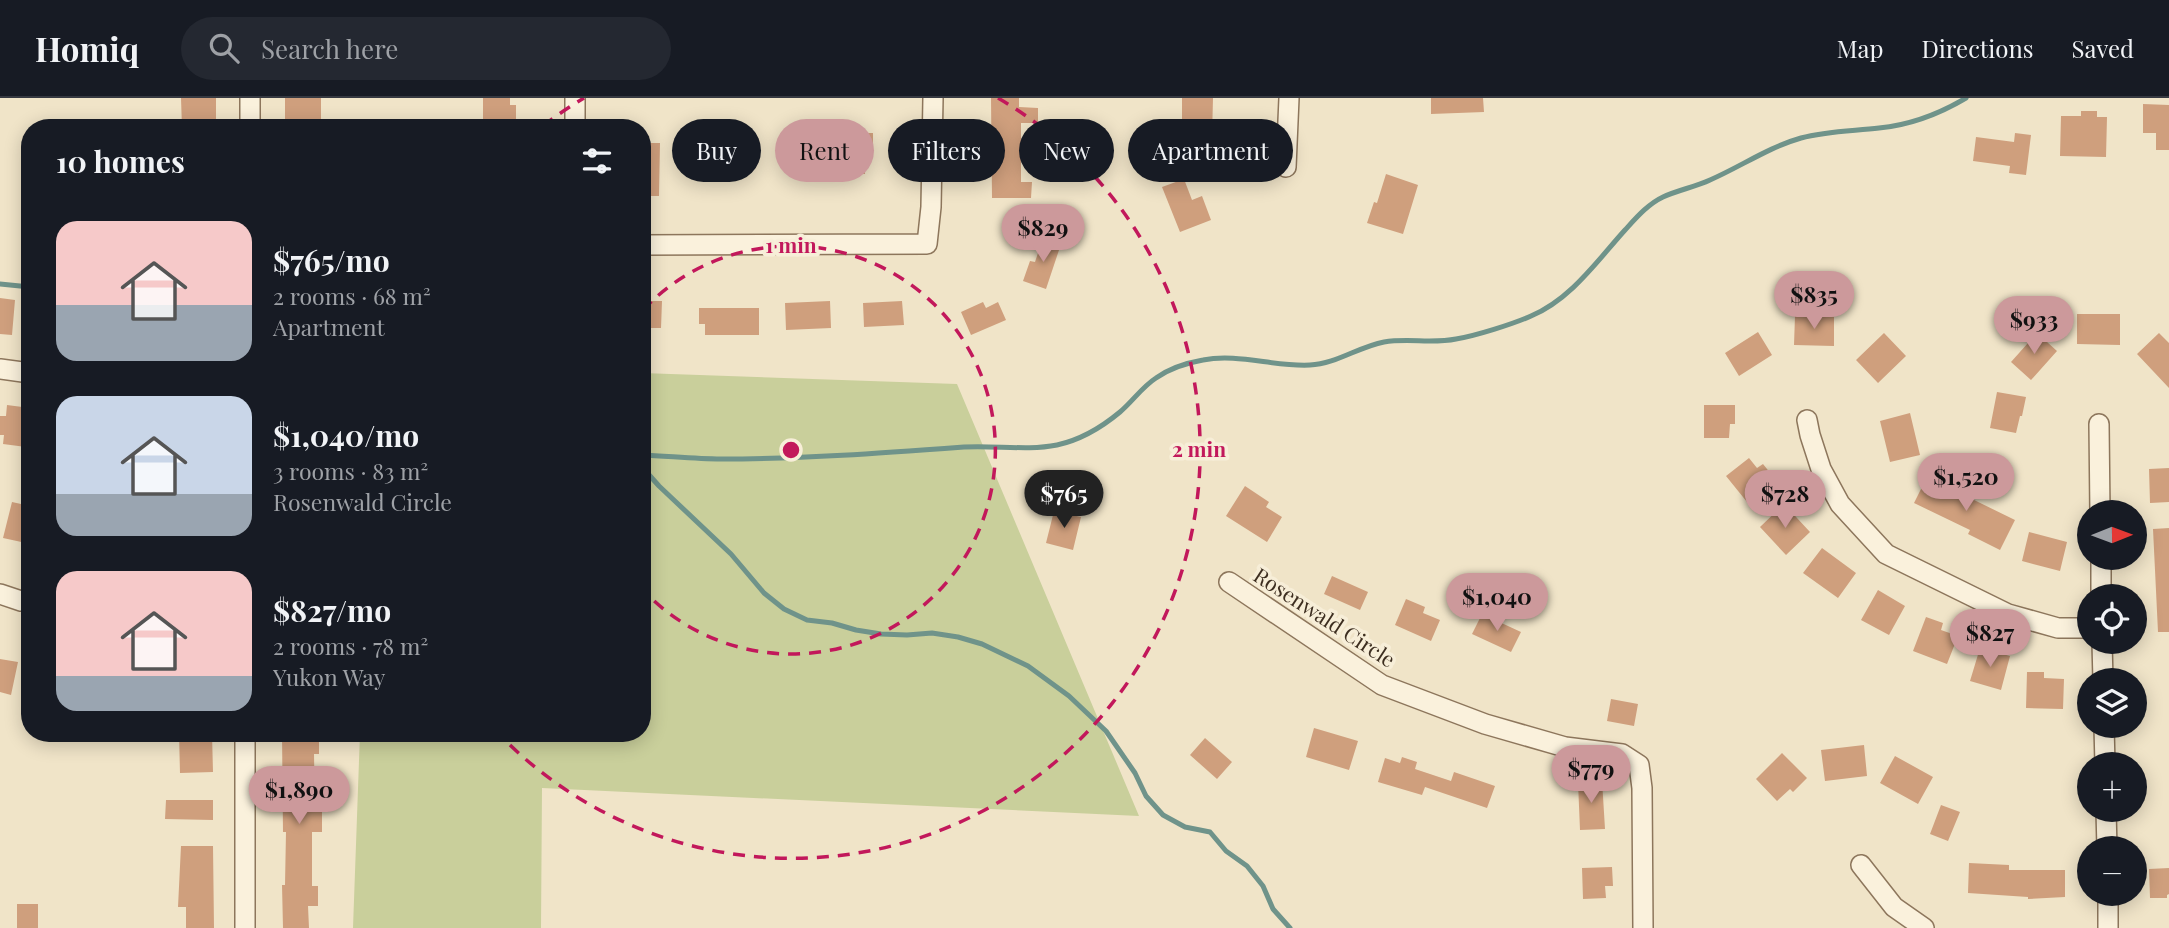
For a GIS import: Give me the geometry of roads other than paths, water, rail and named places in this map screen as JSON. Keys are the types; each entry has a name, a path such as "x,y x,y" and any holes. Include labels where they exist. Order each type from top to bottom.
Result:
{"street":[{"path":"250,98 250,119"},
{"path":"575,98 575,119"},
{"path":"651,245 927,244 931,207 933,98"},
{"path":"1288,119 1289,98"},
{"path":"0,369 21,372"},
{"path":"1807,420 1821,469 1840,504 1886,554 2008,614 2058,628 2077,628"},
{"path":"2099,424 2100,500"},
{"name":"Rosenwald Circle","path":"1229,582 1382,685 1485,724 1565,747 1622,754 1639,765 1642,788 1643,928"},
{"path":"0,594 21,601"},
{"path":"245,742 245,928"},
{"path":"1861,864 1894,907 1924,928"},
{"path":"2108,906 2108,928"}],"waterway":[{"path":"651,456 751,459 964,447 1046,447 1074,440 1098,428 1120,412 1156,378 1190,363 1229,358 1310,365 1329,362 1384,342 1447,340 1473,335 1531,316 1559,300 1638,216 1663,197 1710,180 1801,138 1902,124 1935,114 1966,98"},
{"path":"0,284 21,286"},
{"path":"651,477 731,554 764,593 784,609 807,620 856,630 881,634 932,633 958,637 982,644 1028,666 1069,696 1106,731 1135,773 1146,796 1163,815 1185,827 1210,832 1226,851 1247,866 1263,886 1273,909 1290,928"}]}
